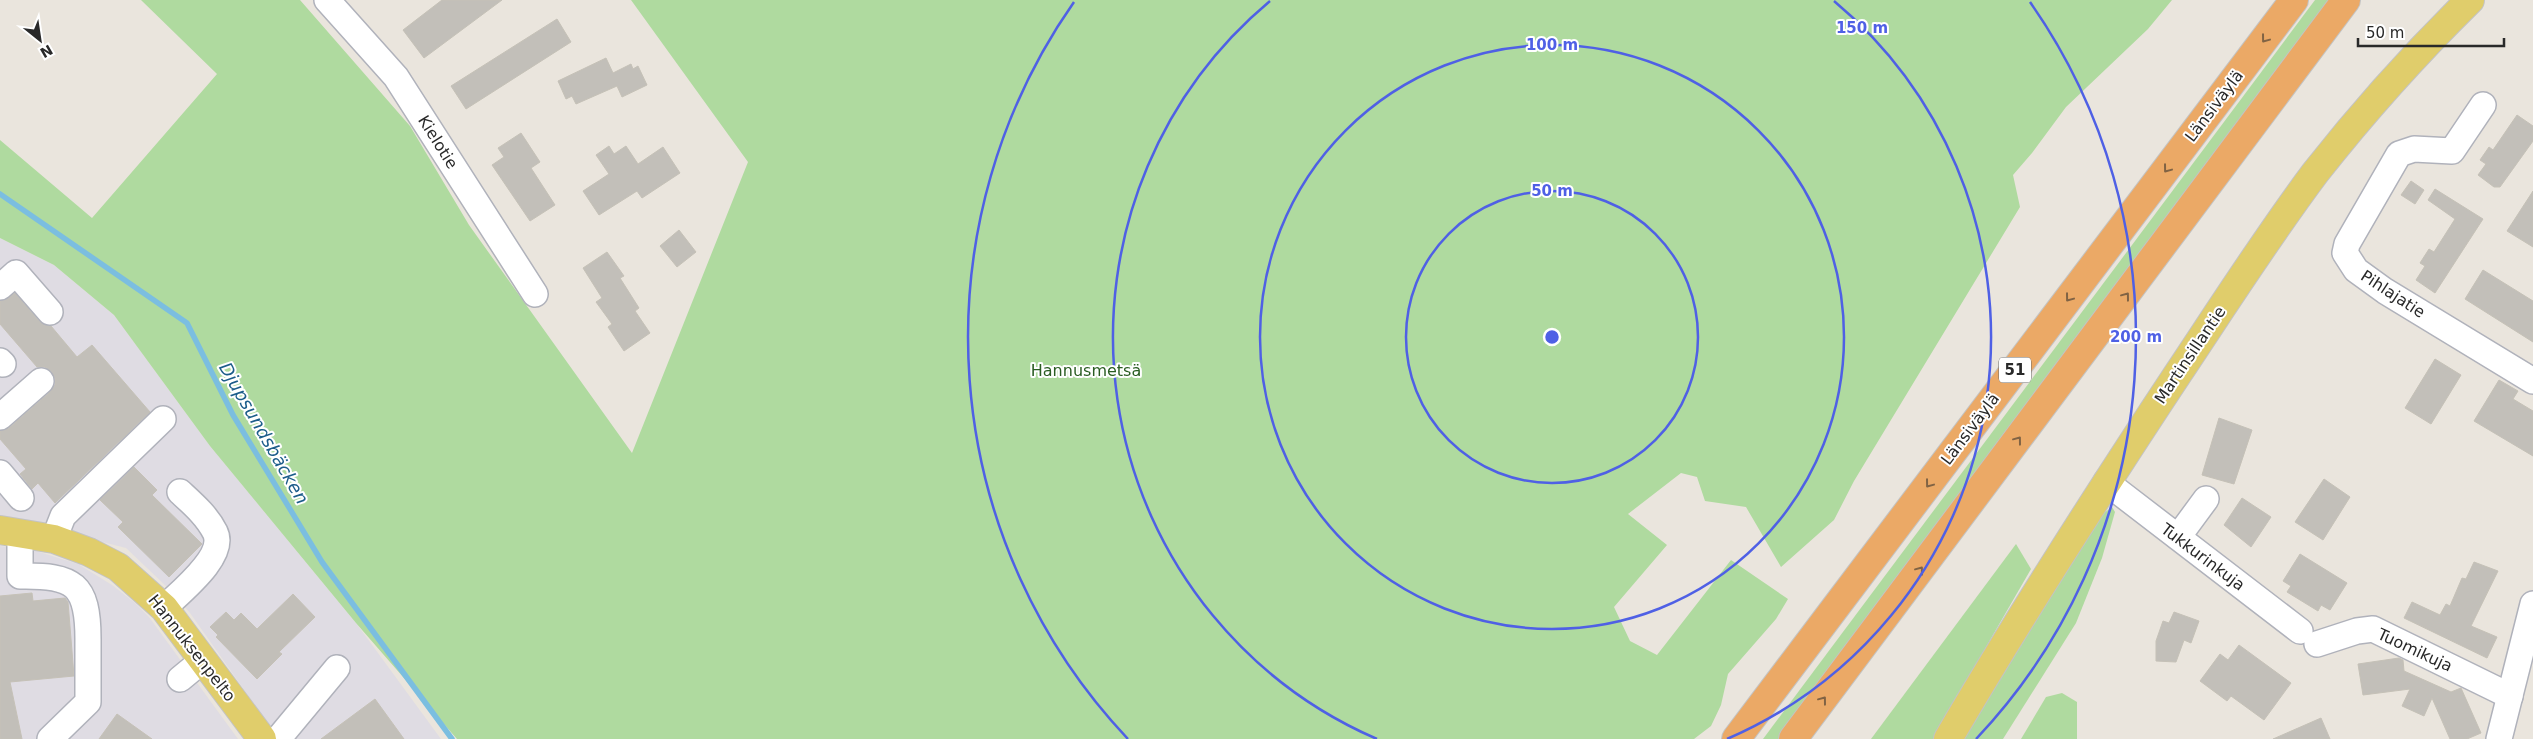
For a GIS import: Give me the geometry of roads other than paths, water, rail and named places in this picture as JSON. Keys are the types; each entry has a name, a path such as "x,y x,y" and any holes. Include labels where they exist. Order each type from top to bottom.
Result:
{"highway":[{"name":"Länsiväylä","path":"1736,739 2294,0"},
{"name":"51","path":"1793,739 2346,0"}],"main road":[{"name":"Martinsillantie","path":"1948,739 2022,613 2106,482 2254,259 2314,175 2352,128 2400,72 2470,0"},
{"name":"Hannuksenpelto","path":"10,531 54,538 89,552 118,567 164,608 203,660 279,737"}],"street":[{"name":"Kielotie","path":"327,0 396,77 536,294"},
{"name":"Pihlajatie","path":"2483,106 2452,151 2414,149 2399,154 2347,244 2345,253 2356,270 2385,291 2533,381"},
{"path":"0,287 16,273 50,312"},
{"path":"0,417 41,381"},
{"path":"54,538 63,516 163,419"},
{"path":"0,473 21,498"},
{"name":"Tukkurinkuja","path":"2106,482 2309,638"},
{"path":"164,608 216,553 216,534 203,514 180,492"},
{"path":"2178,537 2206,499"},
{"path":"10,531 20,576 43,576 66,581 78,591 87,608 88,702 50,739"},
{"path":"2498,739 2533,604"},
{"name":"Tuomikuja","path":"2309,638 2338,636 2373,629 2510,696"},
{"path":"180,679 203,660"},
{"path":"279,737 337,668"}],"waterway":[{"name":"Djupsundsbäcken","path":"0,194 187,323 233,415 322,562 452,739"}],"park label":[{"name":"Hannusmetsä","path":"1086,370"}]}
